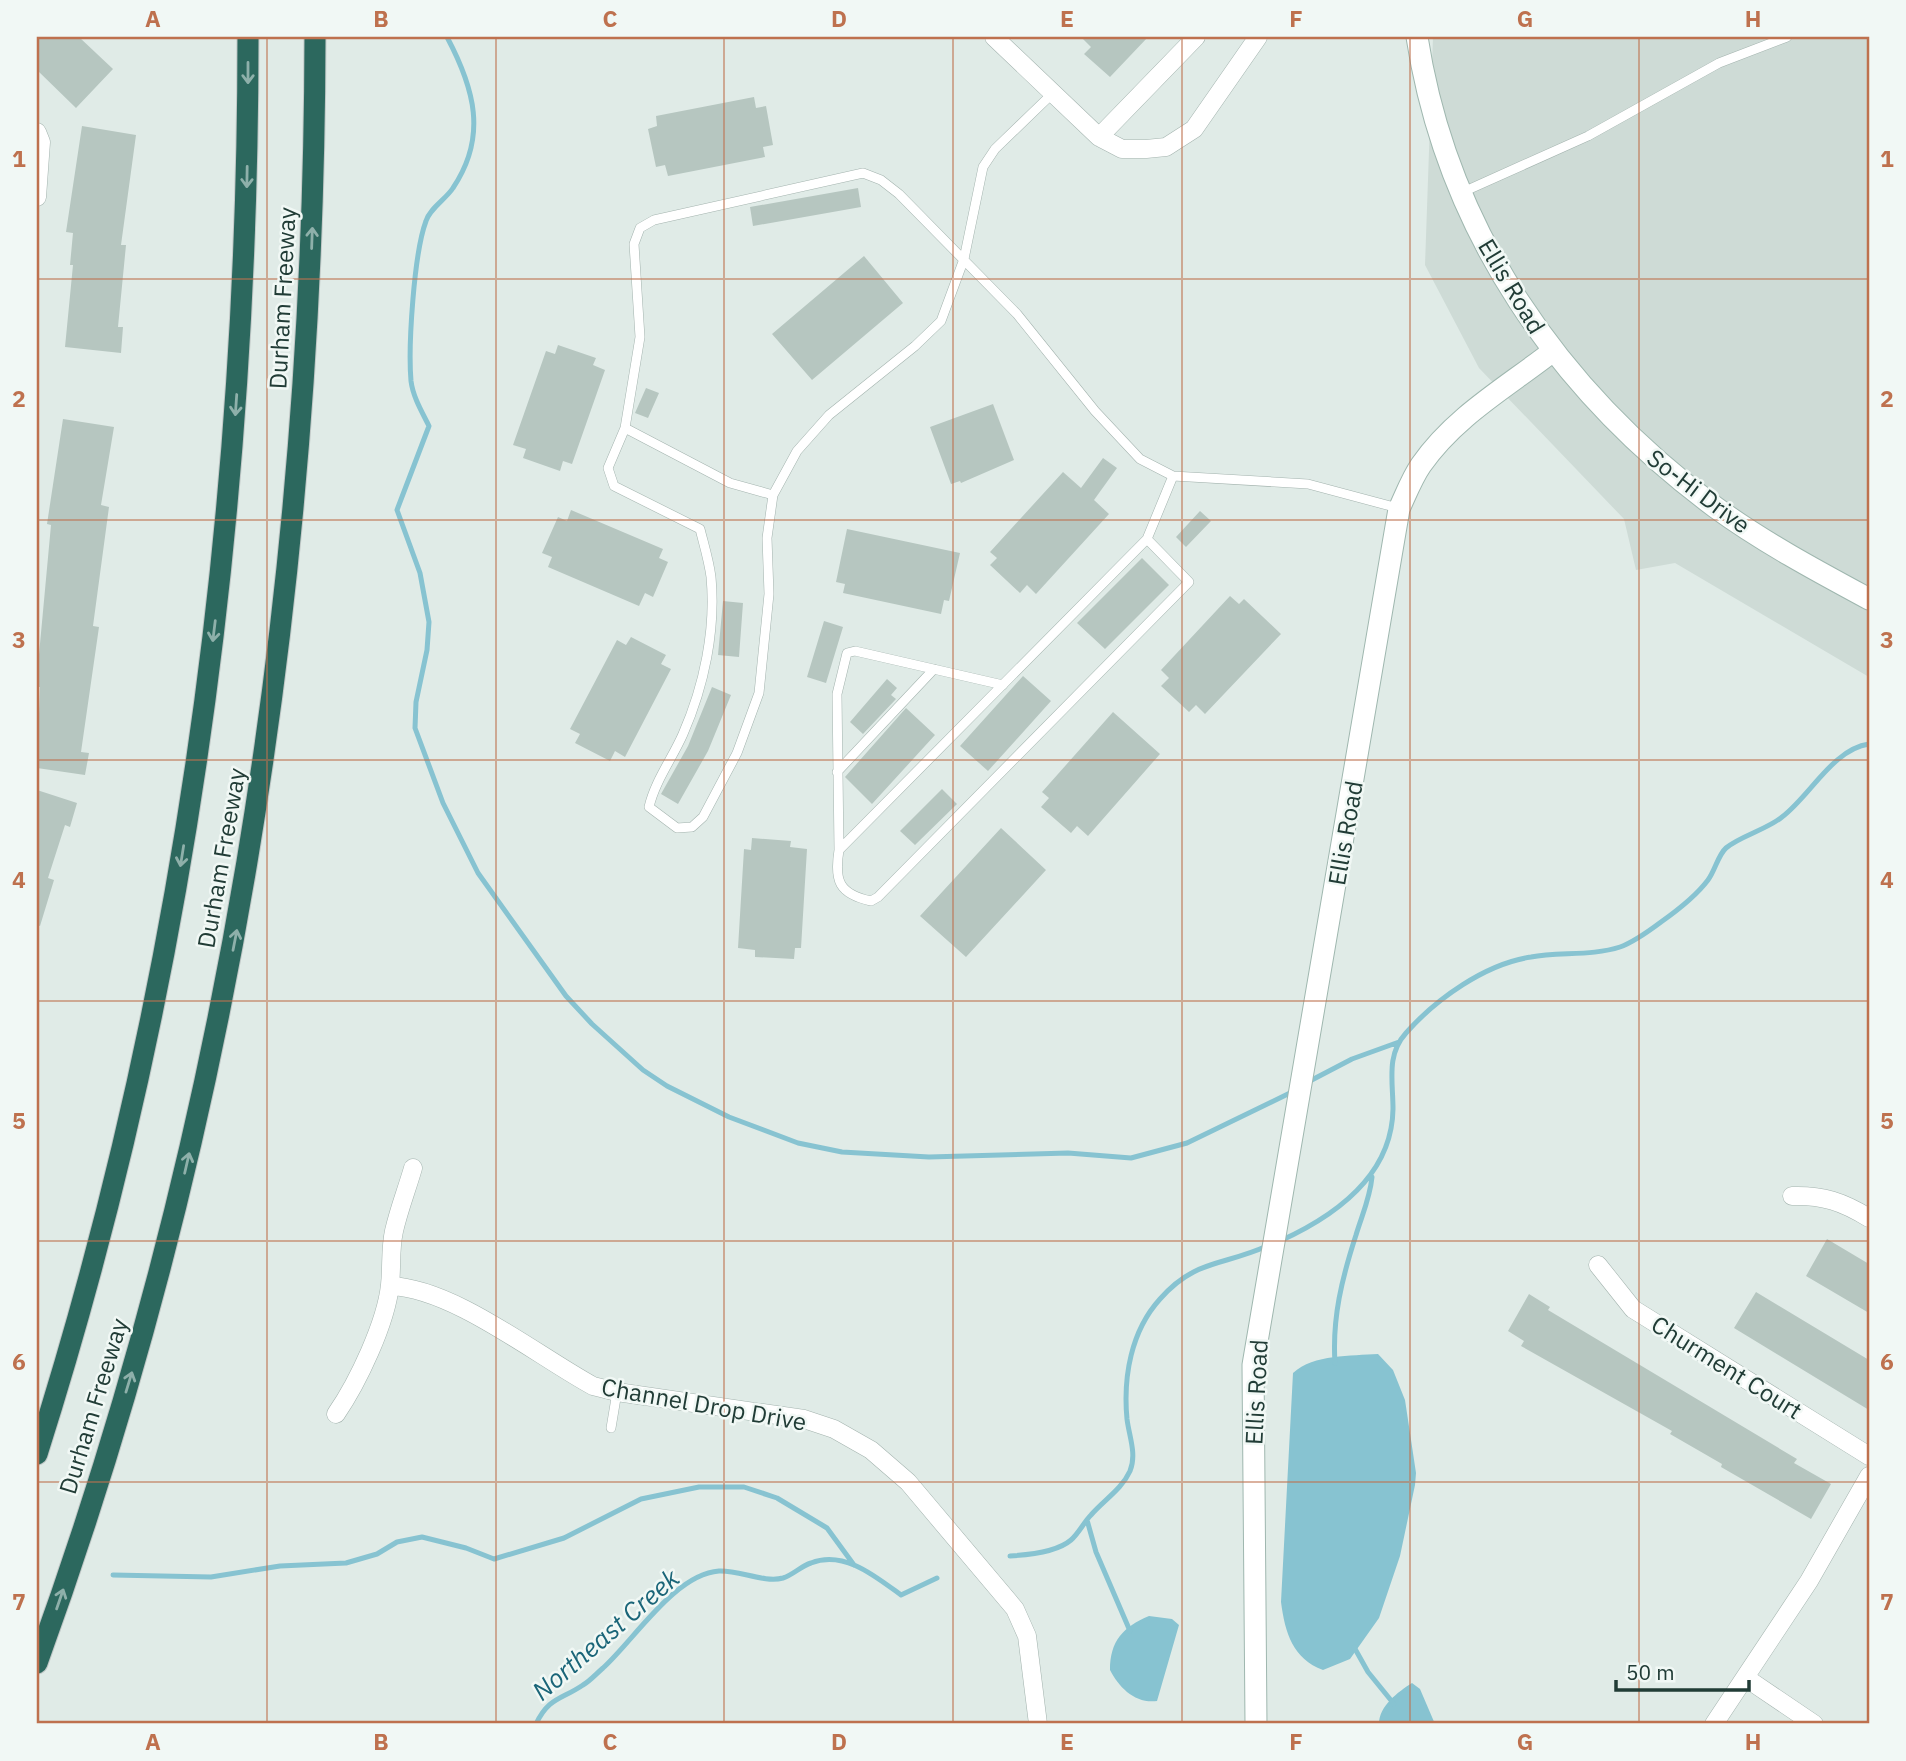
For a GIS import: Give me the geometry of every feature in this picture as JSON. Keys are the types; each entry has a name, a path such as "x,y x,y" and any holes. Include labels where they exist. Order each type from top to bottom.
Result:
{"highway":[{"name":"Durham Freeway","path":"37,1454 80,1308 131,1109 160,973 195,772 220,580 237,397 246,205 248,37"},
{"name":"Durham Freeway","path":"37,1664 105,1461 159,1272 206,1083 244,889 274,695 296,501 310,294 315,37"}],"main road":[{"name":"Ellis Road","path":"1256,1724 1253,1366 1399,509 1419,467 1438,442 1497,391 1553,351 1505,284 1462,192 1431,113 1417,37"},
{"name":"So-Hi Drive","path":"1553,351 1605,412 1638,444 1715,507 1785,552 1869,599"}],"street":[{"path":"994,37 1099,137 1122,149 1166,147 1194,129 1258,37"},
{"path":"1099,137 1196,37"},
{"path":"37,132 41,142 37,197"},
{"path":"336,1414 366,1361 390,1286 390,1254 394,1231 413,1168"},
{"path":"1792,1196 1816,1196 1841,1201 1869,1219"},
{"name":"Churment Court","path":"1598,1265 1633,1309 1869,1455"},
{"name":"Channel Drop Drive","path":"390,1286 408,1286 433,1294 584,1381 617,1392 804,1419 834,1429 871,1450 908,1482 1014,1609 1027,1636 1038,1724"},
{"path":"1714,1724 1809,1581 1869,1476"},
{"path":"1746,1678 1814,1724"}],"lane":[{"path":"1462,192 1588,136 1719,63 1787,37"},
{"path":"1053,93 995,149 983,167 964,259 941,321 915,346 829,415 797,450 773,495 767,538 769,594 759,693 737,753 703,817 692,827 677,828 649,807 653,789 674,755 693,711 707,661 711,577 700,529 614,486 608,468 625,428 640,337 634,244 640,228 654,220 863,173 881,180 899,194 964,259 1017,314 1095,411 1140,459 1173,477 1308,484 1399,509"},
{"path":"625,428 730,483 773,495"},
{"path":"839,850 1147,538 1173,477"},
{"path":"1003,685 855,651 847,653 837,694 839,850 835,874 845,889 856,898 871,901 878,897 1189,582 1147,538"},
{"path":"837,772 934,669"},
{"path":"611,1428 617,1392"}],"shaded area":[{"path":"1433,37 1869,37 1869,677 1675,563 1636,570 1624,519 1479,368 1425,265"}],"water":[{"path":"1378,1354 1393,1370 1405,1400 1416,1473 1415,1485 1400,1556 1379,1618 1350,1659 1323,1670 1304,1659 1292,1644 1281,1602 1293,1373 1322,1359"},
{"path":"1149,1616 1172,1619 1179,1625 1157,1701 1135,1697 1118,1683 1110,1670 1112,1651 1120,1636 1132,1625"},
{"path":"1412,1683 1420,1689 1435,1724 1379,1724 1386,1705"}],"building":[{"path":"37,37 79,37 113,69 76,108 37,70"},
{"path":"1081,37 1148,37 1110,77 1084,54 1091,47"},
{"path":"754,97 756,108 766,106 773,145 763,147 765,157 668,176 665,165 656,167 648,129 657,126 656,116"},
{"path":"82,126 136,135 121,245 126,245 118,327 123,327 121,353 65,347 73,265 70,265 73,233 66,232"},
{"path":"858,188 861,207 753,226 750,207"},
{"path":"864,256 903,303 812,380 772,334"},
{"path":"558,345 596,358 593,365 605,370 572,464 563,461 560,471 523,458 526,449 513,445 546,351 555,354"},
{"path":"646,388 659,393 648,418 635,413"},
{"path":"993,404 1014,460 961,483 951,484 930,427"},
{"path":"63,419 114,427 101,505 109,507 93,626 99,627 81,752 89,753 85,775 37,768 40,687 37,687 37,676 51,525 47,524"},
{"path":"1103,458 1117,468 1094,500 1109,514 1036,594 1027,585 1020,593 990,565 997,558 990,552 1063,472 1081,488"},
{"path":"571,510 663,549 659,558 668,562 653,597 645,593 639,606 548,567 552,557 542,553 558,517 567,521"},
{"path":"1200,511 1211,521 1186,547 1176,537"},
{"path":"847,529 960,553 949,601 944,600 941,614 843,593 845,584 836,582"},
{"path":"1142,558 1169,585 1105,649 1077,623"},
{"path":"1230,596 1239,604 1244,599 1281,634 1205,714 1196,705 1189,712 1161,686 1169,678 1161,670"},
{"path":"723,601 743,603 739,657 718,655"},
{"path":"824,621 843,627 826,683 807,677"},
{"path":"631,637 666,655 661,664 671,669 625,757 615,751 610,761 575,743 580,734 570,729 617,640 626,645"},
{"path":"1023,676 1051,701 988,771 960,746"},
{"path":"887,679 897,688 891,695 896,699 863,734 850,722"},
{"path":"712,687 731,695 708,751 678,804 661,794 688,746"},
{"path":"906,708 935,735 872,804 845,777"},
{"path":"1113,712 1160,754 1088,836 1077,826 1071,833 1041,807 1049,798 1042,792"},
{"path":"942,789 957,804 915,845 900,831"},
{"path":"37,790 77,803 70,827 65,825 48,878 54,880 40,926 37,925"},
{"path":"1001,828 1046,870 966,957 920,916"},
{"path":"752,838 791,841 790,847 807,849 801,948 795,948 794,959 755,957 755,950 738,948 744,849 751,850"},
{"path":"1827,1239 1869,1264 1869,1313 1806,1276"},
{"path":"1756,1292 1869,1360 1869,1410 1734,1328"},
{"path":"1529,1294 1550,1307 1548,1310 1797,1459 1794,1463 1831,1484 1811,1519 1721,1467 1722,1464 1670,1434 1672,1431 1521,1346 1524,1341 1508,1331"}],"waterway":[{"path":"447,37 470,93 474,131 464,169 453,188 426,221 418,255 413,300 411,381 429,426 397,510 420,573 429,622 427,650 416,702 415,728 443,803 478,873 566,996 592,1024 643,1070 667,1086 729,1117 798,1143 842,1152 929,1157 1068,1153 1131,1158 1187,1143 1292,1092"},
{"name":"Northeast Creek","path":"1280,1241 1340,1206 1371,1174 1383,1154 1390,1133 1393,1109 1392,1069 1396,1050 1406,1033 1432,1008 1462,985 1496,967 1531,957 1610,950 1636,939 1674,913 1698,892 1726,848 1782,817 1833,764 1856,748 1869,744"},
{"path":"1306,1083 1352,1059 1399,1042"},
{"path":"1335,1363 1339,1298 1372,1177"},
{"name":"Northeast Creek","path":"1010,1556 1042,1552 1065,1544 1127,1477 1133,1458 1126,1403 1128,1371 1142,1325 1160,1299 1173,1286 1198,1270 1267,1246"},
{"path":"113,1575 211,1577 280,1566 346,1563 377,1554 397,1542 422,1537 466,1548 494,1559 564,1538 641,1499 699,1487 744,1487 777,1498 827,1528 854,1565"},
{"path":"1087,1520 1096,1552 1130,1631"},
{"name":"Northeast Creek","path":"536,1724 551,1704 586,1683 603,1668 671,1596 703,1575 727,1571 776,1579 787,1577 811,1563 835,1560 859,1567 901,1595 937,1578"},
{"path":"1354,1647 1368,1672 1394,1704"}]}
